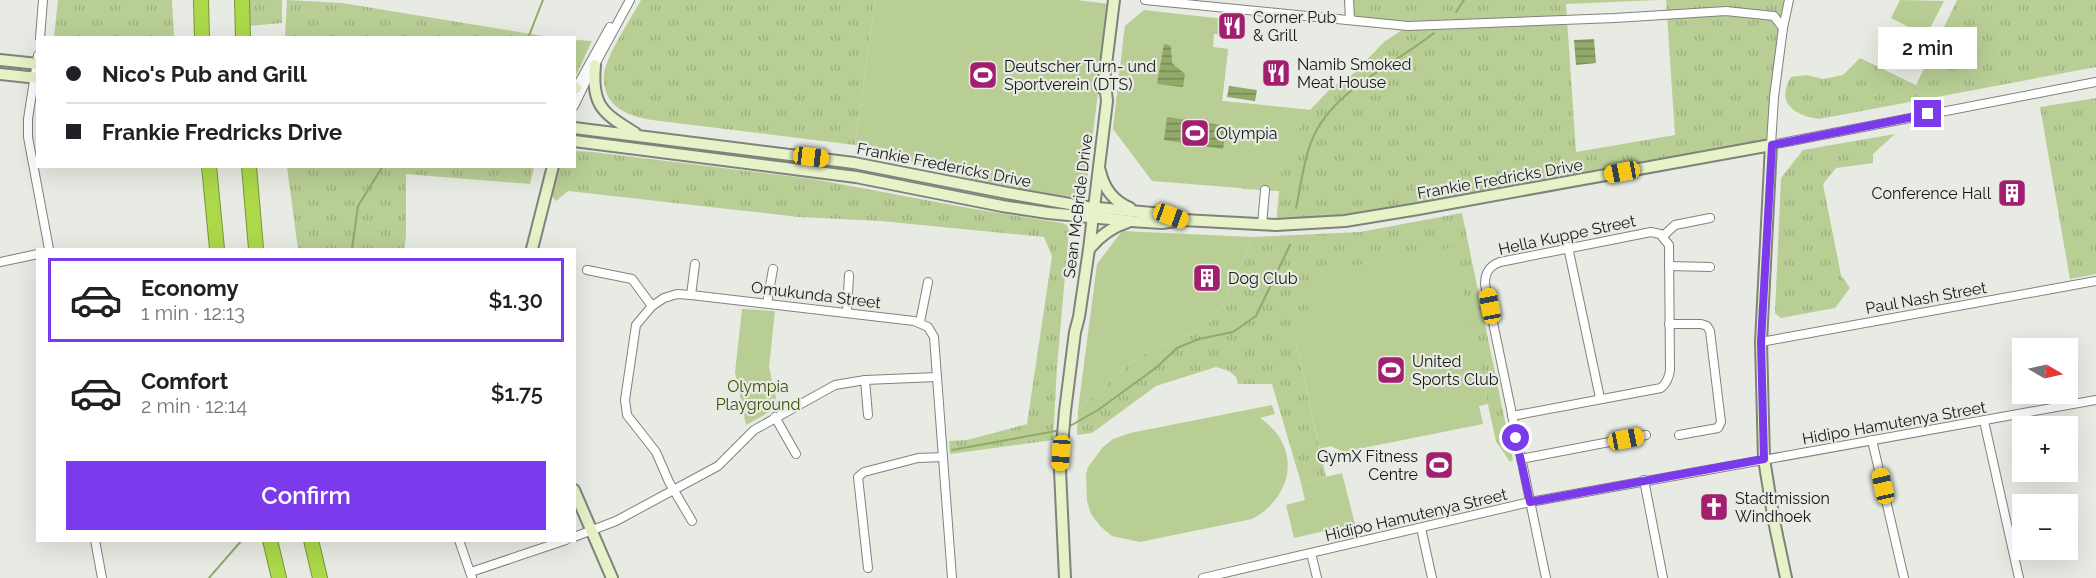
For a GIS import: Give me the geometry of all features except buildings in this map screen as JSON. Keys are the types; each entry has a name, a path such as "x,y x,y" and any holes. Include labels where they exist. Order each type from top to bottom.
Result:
{"highway":[{"path":"201,0 202,36"},
{"path":"242,0 243,36"},
{"path":"209,168 217,248"},
{"path":"249,168 256,248"},
{"path":"270,542 279,578"},
{"path":"311,542 320,578"}],"main road":[{"name":"Sean McBride Drive","path":"1074,332 1079,317 1089,249 1090,212 1101,96 1105,82 1114,0"},
{"path":"0,60 36,61"},
{"path":"595,65 595,91 602,109 610,118 638,135"},
{"path":"0,74 36,78"},
{"name":"Sean McBride Drive","path":"1065,578 1060,470 1074,332 1073,316 1099,165 1107,101 1105,82"},
{"name":"Frankie Fredericks Drive","path":"576,128 854,162 1090,212"},
{"name":"Frankie Fredericks Drive","path":"576,141 856,177 1002,206 1090,212"},
{"path":"1772,145 1761,342 1764,459 1786,578"},
{"name":"Frankie Fredricks Drive","path":"1090,212 1131,221 1162,223 1183,220 1288,225 1367,218 1772,145"},
{"path":"1099,165 1108,192 1122,205 1140,212"},
{"path":"527,248 546,168"},
{"path":"532,248 552,168"},
{"name":"Frankie Fredricks Drive","path":"1090,212 1140,212 1163,214 1183,220"},
{"path":"1089,249 1109,230 1131,221"},
{"path":"576,494 612,578"}],"street":[{"path":"40,36 43,0"},
{"path":"576,102 628,0"},
{"path":"576,88 628,0"},
{"path":"1145,0 1425,27 1461,23 1726,11 1774,16 1783,28"},
{"path":"1349,0 1350,20"},
{"path":"1772,145 1774,97 1789,0"},
{"path":"36,78 28,119 28,137 43,207 49,248"},
{"name":"Frankie Fredricks Drive","path":"1772,145 2096,82"},
{"path":"1262,225 1266,190"},
{"path":"1512,416 1661,388 1665,384 1670,370 1669,245 1663,236 1675,225 1710,218"},
{"name":"Hella Kuppe Street","path":"1546,578 1485,276 1493,264 1568,247 1651,232 1663,236"},
{"path":"1568,247 1600,398"},
{"path":"0,262 36,254"},
{"path":"691,295 695,264"},
{"path":"1669,266 1710,267"},
{"path":"767,303 773,269"},
{"path":"587,270 632,279 652,306 641,317 634,334 626,389 627,415 656,452 692,521"},
{"path":"847,312 849,275"},
{"name":"Paul Nash Street","path":"1761,342 2096,281"},
{"path":"928,282 920,322 933,334 952,578"},
{"name":"Omukunda Street","path":"652,306 670,295 691,295 920,322"},
{"path":"1669,324 1701,324 1707,326 1710,331 1721,422 1718,428 1679,435"},
{"path":"576,536 616,521 718,465 754,430 835,385 865,380 937,377"},
{"path":"865,380 868,415"},
{"name":"Hidipo Hamutenya Street","path":"1203,578 1530,502 2096,400"},
{"path":"775,417 796,454"},
{"path":"1984,421 2019,578"},
{"path":"1521,459 1646,435"},
{"path":"1872,440 1904,578"},
{"path":"868,568 858,477 864,472 918,458 943,457"},
{"path":"1644,480 1663,578"},
{"path":"1420,528 1432,578"},
{"path":"95,542 102,578"},
{"path":"460,542 471,575 561,542"},
{"path":"1311,553 1317,578"}],"green space":[{"path":"58,0 172,0 174,36 54,36"},
{"path":"247,0 282,0 282,23 248,26"},
{"path":"287,0 342,3 543,36 285,36"},
{"path":"641,0 875,0 855,145 652,120 634,116 618,108 607,95 604,75 609,58"},
{"name":"Deutscher Turn- und Sportverein (DTS)","path":"875,0 1077,0 1109,4 1085,198 1010,190 855,145"},
{"path":"1349,0 1658,0 1566,4 1576,152 1675,135 1666,0 1789,0 1771,145 1357,219 1276,225 1279,191 1243,189 1113,129 1125,26 1144,10 1189,48 1228,49 1222,101 1310,110 1332,87 1352,75 1385,41 1407,27 1350,20"},
{"path":"1900,0 1944,1 1926,36 1891,18"},
{"path":"1957,0 2096,0 2096,67 1819,119 1802,115 1790,107 1786,101 1785,94 1791,77 1806,75 1823,79 1843,75 1860,58 1916,85"},
{"path":"1144,10 1237,22 1235,36 1214,34 1213,47 1228,49 1222,101 1311,110 1284,154 1279,191 1152,181 1113,129 1125,26"},
{"path":"576,40 592,41 576,75"},
{"path":"2096,98 2096,274 2070,279 2040,107"},
{"path":"1895,134 1873,154 1873,163 1836,168 1823,184 1841,275 1850,288 1835,308 1781,318 1775,313 1781,178 1803,150"},
{"path":"576,151 593,152 813,179 1067,225 1069,231 1053,440 950,454 949,441 967,440 1027,424 1052,256 1044,237 881,221 799,217 568,191 556,201 552,196 559,168 576,168"},
{"path":"287,168 534,168 530,184 406,174 404,248 298,248"},
{"path":"1462,213 1513,460 1510,462 1496,441 1453,247 1295,339 1326,477 1301,483 1272,384 1238,384 1236,377 1229,371 1216,367 1156,386 1092,433 1077,435 1078,410 1139,356 1206,327 1223,304 1253,237 1360,232"},
{"path":"1122,231 1253,237 1223,304 1206,327 1139,356 1078,410 1097,264"},
{"name":"United Sports Club","path":"1454,247 1488,404 1479,406 1483,424 1343,452 1331,446 1320,449 1295,339 1316,288 1331,270"},
{"name":"Olympia Playground","path":"742,309 775,311 769,367 778,407 746,425 735,372"},
{"path":"1272,405 1275,414 1260,418 1273,429 1282,442 1287,456 1288,471 1277,498 1252,519 1140,542 1112,536 1091,514 1087,501 1088,467 1103,447 1113,439 1130,433"},
{"path":"1342,473 1355,524 1294,538 1286,505 1305,500 1301,483"}],"shaded area":[{"path":"1594,39 1596,63 1576,65 1574,40"},
{"path":"1164,44 1171,46 1172,63 1185,74 1183,87 1157,84"},
{"path":"1229,86 1257,90 1255,101 1227,97"},
{"name":"Olympia","path":"1167,117 1227,126 1223,149 1164,140"}],"waterway":[{"path":"529,36 543,0"},
{"path":"1456,12 1464,0"},
{"path":"1296,208 1306,156 1321,122 1349,93 1434,33"},
{"path":"352,248 358,206 382,168"},
{"path":"1070,426 1098,410 1157,367 1177,348 1199,339 1233,332 1256,316 1290,245"},
{"path":"952,450 1056,431"},
{"path":"209,578 240,542"}],"place":[{"name":"Corner Pub & Grill","path":"1232,26"},
{"name":"Namib Smoked Meat House","path":"1276,73"},
{"name":"Deutscher Turn- und Sportverein (DTS)","path":"983,75"},
{"name":"Olympia","path":"1195,133"},
{"name":"Conference Hall","path":"2012,193"},
{"name":"Dog Club","path":"1207,278"},
{"name":"United Sports Club","path":"1391,370"},
{"name":"GymX Fitness Centre","path":"1439,465"},
{"name":"Stadtmission Windhoek","path":"1714,507"}],"route":[{"path":"1516,438 1530,502 1764,459 1761,342 1772,145 1928,114"}]}
